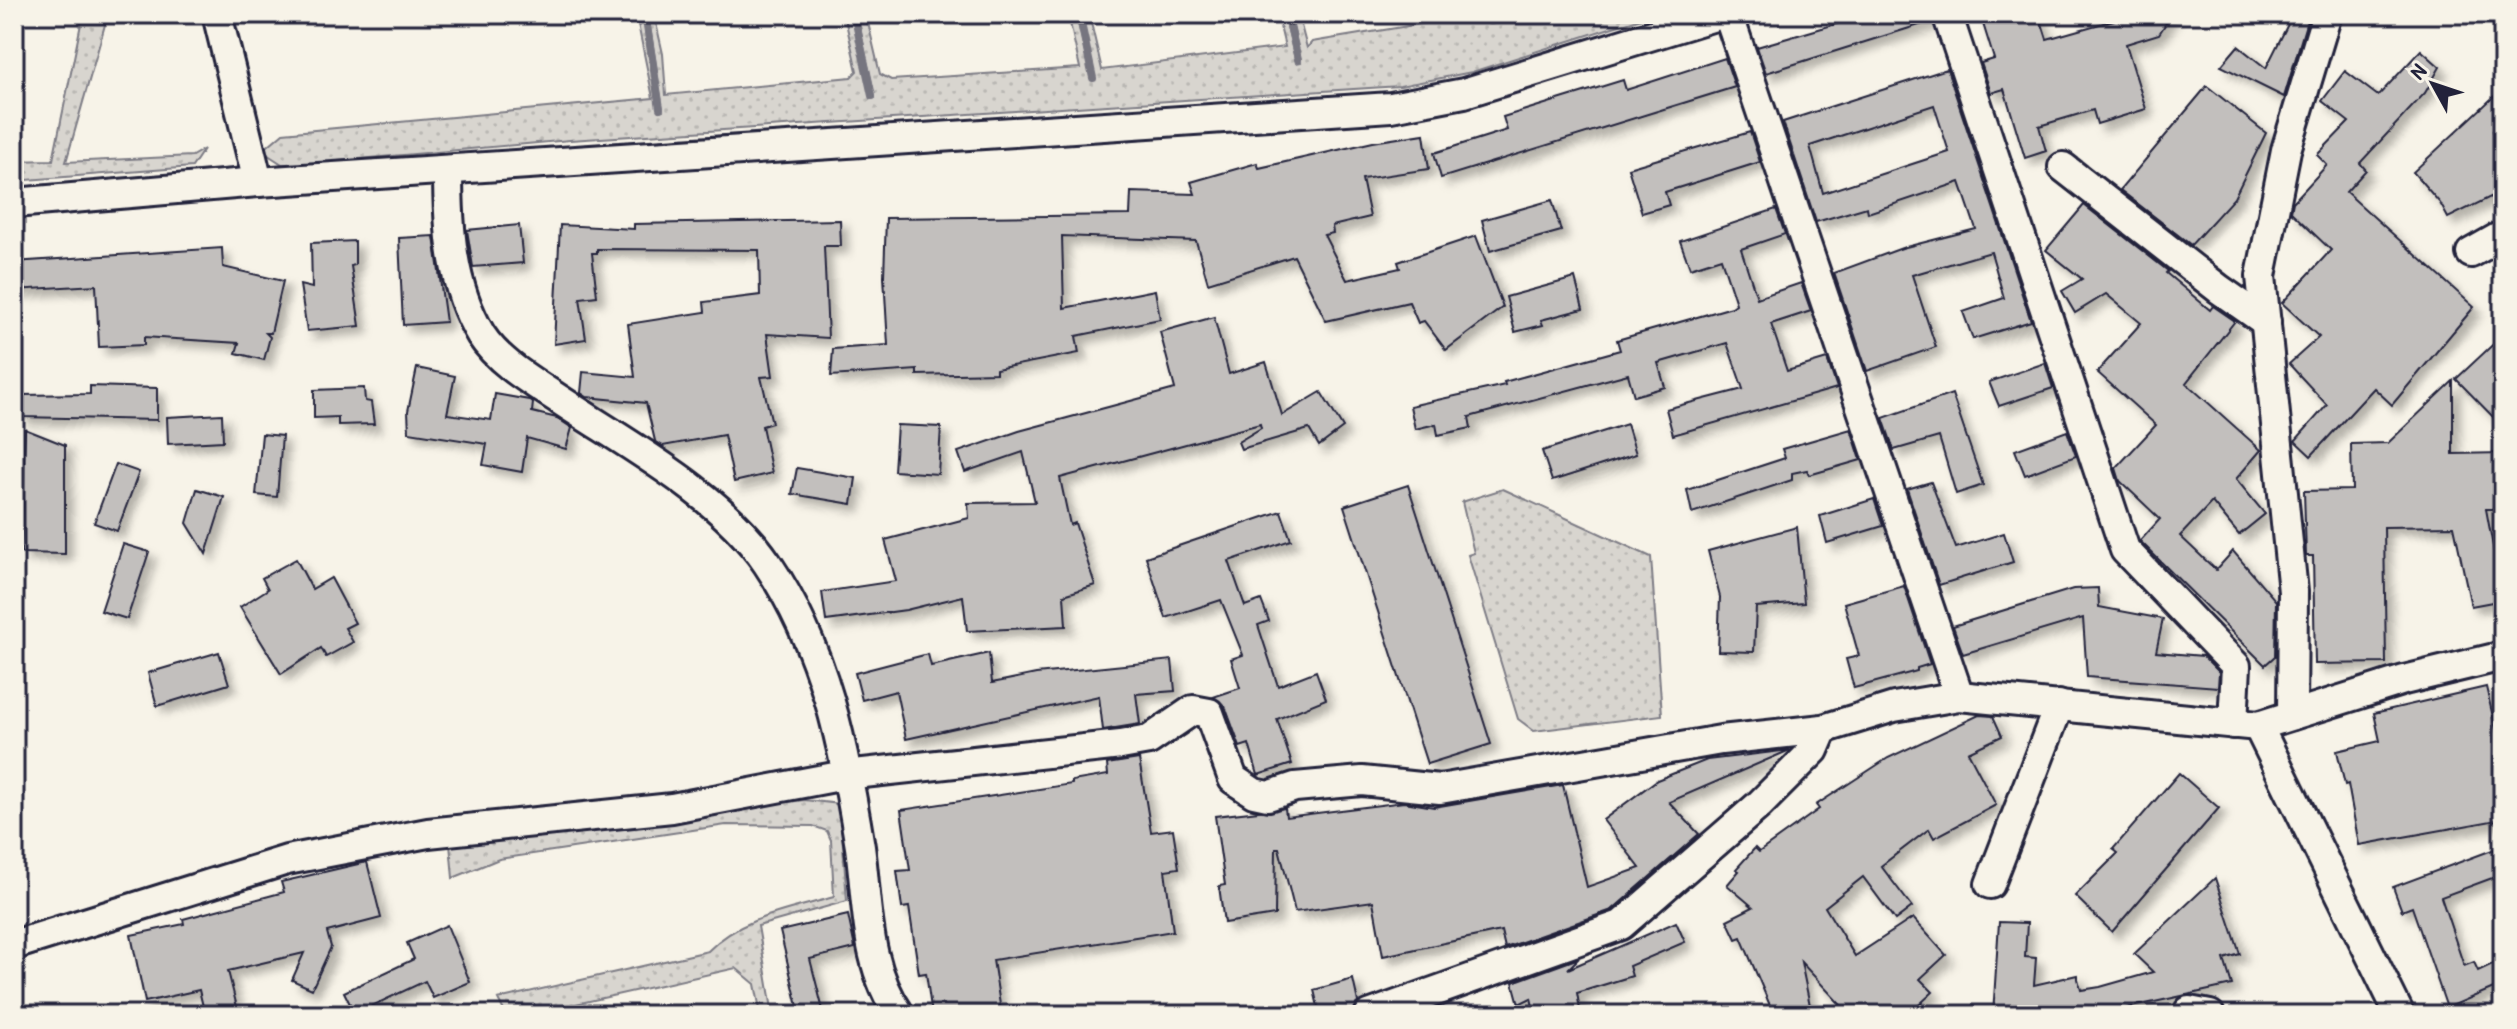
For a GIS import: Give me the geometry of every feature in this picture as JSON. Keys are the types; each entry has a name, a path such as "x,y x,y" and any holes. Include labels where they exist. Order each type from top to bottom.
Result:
{"street":[{"path":"217,14 258,182"},
{"path":"14,203 258,182 1391,107 1464,93 1721,14"},
{"path":"1728,14 1959,696"},
{"path":"1947,14 2125,550 2236,666 2246,725 2400,1015"},
{"path":"2292,715 2293,592 2261,276 2286,150 2327,14"},
{"path":"2063,167 2266,322"},
{"path":"448,171 452,255 464,297 483,337 529,380 705,499 750,540 770,567 817,654 833,703 866,893 873,963 900,1015"},
{"path":"2471,253 2503,235"},
{"path":"14,945 287,860 428,833 672,808 845,775 1121,745 1149,740 1193,710 1209,713 1233,779 1242,788 1268,796 1295,787 1362,781 1440,789 1721,740 1823,729 1894,707 1959,696 2246,725 2292,715 2404,680 2503,656"},
{"path":"1990,884 2059,705"},
{"path":"1369,1015 1621,925 1759,805 1814,750 1823,729"}],"shaded area":[{"path":"83,14 108,14 66,162 192,156 204,149 192,167 14,181 14,161 53,160"},
{"path":"636,14 643,14 660,111 663,110 648,14 654,14 663,54 666,95 851,77 857,71 844,14 853,14 871,99 875,98 857,14 866,14 880,74 891,80 1080,68 1068,14 1076,14 1091,79 1095,80 1081,14 1089,14 1102,70 1285,47 1277,14 1284,14 1296,63 1301,62 1290,14 1298,14 1307,48 1312,42 1480,14 1487,14 1489,24 1495,23 1493,14 1654,14 1472,72 1400,86 570,140 293,165 282,164 262,151 283,133 653,98"},
{"path":"1503,489 1651,557 1662,715 1534,731 1518,719 1468,555 1474,553 1462,502"},
{"path":"804,800 840,804 847,901 758,926 773,1015 761,1015 755,984 736,968 527,1015 506,1015 498,999 708,951 721,939 751,922 834,897 831,840 827,831 813,826 726,825 499,859 453,878 450,844"}],"building":[{"path":"1870,14 1930,14 1932,21 1766,73 1757,47"},
{"path":"1980,14 2039,14 2047,39 2135,14 2172,14 2159,34 2126,44 2146,109 2097,124 2093,110 2039,126 2046,151 2025,158 2004,89 1991,93 1981,63 1994,59"},
{"path":"2293,14 2309,14 2284,97 2221,66 2238,46 2266,68"},
{"path":"2421,50 2440,67 2425,93 2360,163 2366,170 2346,192 2474,307 2392,405 2374,388 2311,456 2295,441 2327,405 2289,364 2319,337 2282,303 2331,250 2291,212 2293,202 2327,165 2317,155 2349,122 2322,101 2345,71 2378,96"},
{"path":"1725,58 1735,87 1441,178 1434,153 1507,130 1503,117 1623,80 1626,90"},
{"path":"1947,69 2031,321 1973,339 1963,312 2004,298 1991,252 1912,275 1936,347 1867,371 1834,273 1902,248 1976,229 1960,182 1868,213 1867,207 1816,222 1783,122","holes":["1934,105 1949,152 1823,193 1810,146"]},
{"path":"2207,86 2266,133 2234,198 2191,245 2120,190"},
{"path":"2503,88 2503,121 2493,131 2503,152 2503,191 2448,218 2440,203 2413,172"},
{"path":"1750,132 1760,162 1665,192 1669,205 1642,213 1628,168"},
{"path":"1424,134 1429,169 1362,179 1370,217 1332,226 1333,233 1324,235 1347,280 1400,268 1398,262 1476,236 1503,307 1446,350 1424,321 1418,323 1409,302 1326,321 1294,256 1208,283 1196,241 1062,236 1064,308 1155,290 1160,319 1076,336 1079,353 996,369 996,373 917,375 917,370 831,376 833,349 888,345 884,276 886,218 1130,215 1131,192 1195,194 1191,182 1257,163 1259,168 1373,142"},
{"path":"1552,200 1561,231 1490,251 1482,220"},
{"path":"2084,205 2168,271 2166,273 2210,310 2213,306 2235,321 2186,383 2261,450 2236,479 2265,514 2239,535 2212,502 2180,536 2216,570 2233,551 2276,601 2275,656 2265,665 2140,541 2160,519 2120,481 2116,468 2156,425 2097,372 2141,323 2106,294 2075,313 2062,291 2082,279 2046,250"},
{"path":"1776,209 1785,234 1741,249 1757,298 1801,283 1811,311 1771,324 1787,371 1827,359 1837,388 1673,435 1666,409 1743,389 1727,343 1658,363 1665,387 1634,396 1628,374 1469,417 1471,428 1438,435 1436,424 1415,429 1410,406 1505,385 1504,382 1620,350 1617,340 1732,307 1736,304 1721,258 1690,268 1680,241"},
{"path":"840,220 841,246 824,246 828,338 767,334 773,376 761,377 772,423 762,426 772,473 734,482 724,435 663,446 655,441 646,403 587,397 581,393 583,372 635,377 628,324 705,312 704,302 760,295 759,250 597,249 597,253 592,253 597,296 580,298 586,339 554,344 560,225 634,229 634,224"},
{"path":"519,225 523,263 473,267 467,230"},
{"path":"434,236 446,322 403,325 399,238"},
{"path":"355,241 355,265 351,266 360,326 307,331 300,285 312,288 311,243"},
{"path":"222,248 223,267 283,281 271,333 266,333 270,337 264,360 236,353 239,343 144,337 144,345 99,347 96,285 14,290 14,262"},
{"path":"1575,278 1583,309 1541,320 1543,325 1515,332 1506,297"},
{"path":"1214,317 1229,374 1266,362 1282,415 1321,392 1343,428 1319,446 1309,429 1241,449 1238,442 1261,428 1260,424 1060,478 1070,525 1075,523 1095,585 1064,595 1066,626 967,631 963,596 906,610 826,621 822,592 896,581 885,540 969,518 968,503 1035,502 1023,452 965,472 958,452 1019,431 1175,389 1160,332"},
{"path":"2503,335 2503,427 2456,379"},
{"path":"2045,363 2053,388 1999,406 1989,382"},
{"path":"417,368 455,376 447,414 491,420 495,394 529,400 533,403 532,412 557,418 572,428 566,449 527,438 522,472 483,465 487,444 409,432 408,411"},
{"path":"2453,381 2453,454 2503,453 2503,509 2486,509 2503,600 2471,606 2454,526 2384,527 2386,663 2315,664 2313,556 2306,556 2304,491 2352,490 2351,444 2388,443"},
{"path":"90,386 157,388 157,420 21,417 21,395 90,394"},
{"path":"364,388 365,401 371,402 374,424 338,425 338,417 314,418 314,390"},
{"path":"1952,394 1983,485 1956,494 1939,437 1894,450 1883,418"},
{"path":"222,414 223,441 168,444 167,417"},
{"path":"1627,424 1636,454 1552,481 1542,451"},
{"path":"897,425 941,427 938,474 894,471"},
{"path":"25,429 65,445 65,554 21,553"},
{"path":"1851,429 1861,460 1809,475 1807,470 1792,473 1792,480 1692,513 1687,490 1785,458 1782,449"},
{"path":"2067,431 2076,456 2025,475 2015,450"},
{"path":"262,434 282,436 277,497 256,495"},
{"path":"116,464 139,472 117,531 94,523"},
{"path":"797,468 856,478 852,504 792,494"},
{"path":"1931,482 1956,548 2004,533 2013,562 1939,585 1907,489"},
{"path":"1408,485 1491,744 1427,764 1344,506"},
{"path":"197,489 224,497 206,554 187,523"},
{"path":"1874,499 1883,526 1827,543 1820,516"},
{"path":"1281,511 1291,540 1229,561 1245,606 1261,600 1269,621 1258,625 1278,686 1316,671 1326,699 1277,719 1292,764 1258,775 1249,744 1240,747 1225,706 1213,697 1240,688 1231,659 1243,655 1221,600 1166,618 1146,557"},
{"path":"1797,527 1804,603 1756,607 1754,652 1718,651 1720,597 1708,551"},
{"path":"123,544 149,552 127,619 101,611"},
{"path":"296,559 312,589 331,578 355,623 345,628 353,642 326,657 321,648 281,674 240,607 268,589 262,578"},
{"path":"1904,586 1930,664 1917,668 1917,671 1854,688 1846,659 1859,656 1844,603"},
{"path":"2098,588 2099,607 2163,619 2156,652 2203,656 2219,672 2218,687 2087,677 2083,618 1963,654 1953,626 2073,589"},
{"path":"219,652 229,684 157,706 148,673"},
{"path":"989,653 992,683 1036,674 1172,660 1175,691 1136,694 1140,724 1103,730 1099,696 906,739 896,691 862,700 855,673 928,654 931,666"},
{"path":"2486,687 2503,759 2503,819 2359,845 2348,784 2345,785 2337,751 2380,741 2374,713"},
{"path":"1979,715 1993,716 2002,736 1968,752 1996,805 1934,838 1929,829 1881,866 1912,907 1895,920 1863,877 1825,907 1855,956 1913,918 1946,955 1920,979 1933,992 1908,1015 1850,1015 1801,962 1812,1015 1774,1015 1741,937 1736,939 1727,920 1753,907 1727,885 1739,871 1736,869 1755,848 1759,852 1819,809 1816,805 1888,758"},
{"path":"1790,750 1669,802 1699,834 1612,910 1505,948 1501,931 1383,956 1373,901 1295,912 1279,848 1276,848 1275,915 1224,923 1219,886 1225,885 1215,816 1285,808 1286,817 1404,802 1434,807 1563,785 1587,887 1640,868 1603,820 1657,780 1707,760"},
{"path":"1139,759 1151,832 1173,829 1179,868 1165,870 1173,931 993,960 1001,1011 932,1015 926,973 919,974 909,907 902,908 897,871 910,870 901,810 1072,784 1072,781 1108,775 1107,764"},
{"path":"2179,773 2219,808 2112,932 2075,896 2118,853 2113,849"},
{"path":"2503,846 2503,874 2441,897 2464,966 2474,962 2478,971 2503,959 2503,984 2447,1008 2412,907 2402,911 2393,887"},
{"path":"367,862 381,918 327,932 331,947 312,989 292,980 304,953 228,971 239,1015 205,1015 199,990 145,1002 131,935 184,924 183,919 284,892 281,882"},
{"path":"2215,878 2240,954 2224,959 2232,985 2127,1008 2128,1011 2111,1015 1993,1015 1999,922 2027,923 2025,957 2036,958 2034,985 2077,975 2081,990 2100,987 2153,972 2134,954"},
{"path":"848,915 855,948 810,959 823,1010 800,1015 780,931"},
{"path":"1676,922 1685,942 1629,966 1632,976 1577,993 1581,1015 1535,1015 1531,998 1519,1004 1513,982 1579,958 1568,969"},
{"path":"447,925 470,982 433,998 425,981 355,1014 344,992 414,959 407,943"},
{"path":"1353,979 1358,1002 1352,1015 1320,1015 1314,990"}],"waterway":[{"path":"645,14 660,108"},
{"path":"854,14 872,96"},
{"path":"1079,14 1093,78"},
{"path":"1287,14 1298,59"},
{"path":"1489,14 1491,21"}]}
